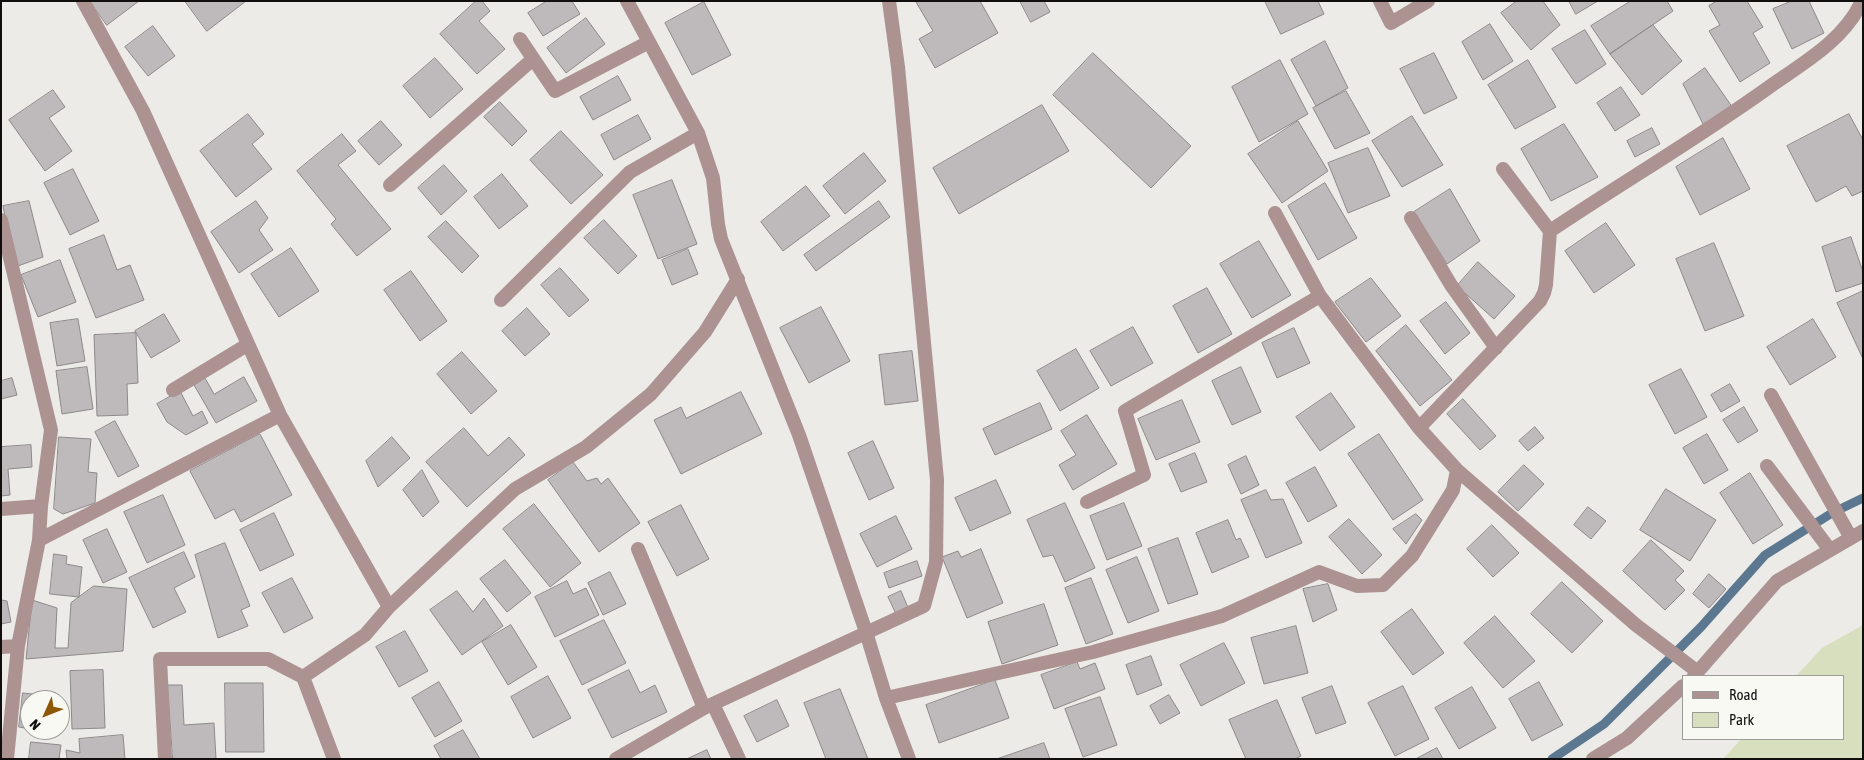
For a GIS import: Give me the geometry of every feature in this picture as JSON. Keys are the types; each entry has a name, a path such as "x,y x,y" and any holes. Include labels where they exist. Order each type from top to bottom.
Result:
{"street":[{"path":"83,1 143,110 280,415 389,608"},
{"path":"627,1 698,133 713,178 721,239 799,435 866,632 886,698 909,759"},
{"path":"616,759 708,706 924,606 936,562 937,480 898,67 889,1"},
{"path":"1380,1 1391,23 1428,1"},
{"path":"1550,231 1719,123 1822,50 1843,32 1862,1"},
{"path":"520,39 555,91 649,42"},
{"path":"390,185 533,59"},
{"path":"501,300 630,172 698,133"},
{"path":"1419,428 1540,301 1544,293 1548,268 1550,231 1503,169"},
{"path":"1275,213 1320,296 1419,428 1458,470 1636,626 1694,671 1777,581 1827,546 1853,532 1826,493 1771,395"},
{"path":"1411,218 1451,285 1496,348"},
{"path":"1,220 51,430 41,506 39,540 18,646 7,757"},
{"path":"303,677 365,635 389,608 515,489 586,447 651,394 705,332 738,279"},
{"path":"1087,502 1144,474 1125,411 1320,296"},
{"path":"173,390 247,345"},
{"path":"39,540 280,415"},
{"path":"1767,466 1827,546"},
{"path":"886,698 1093,652 1222,616 1319,572 1357,586 1383,585 1412,556 1453,490 1458,470"},
{"path":"1,509 41,506"},
{"path":"638,549 708,706 739,759"},
{"path":"1,647 18,646"},
{"path":"165,759 160,659 268,659 303,677 334,759"},
{"path":"1593,759 1626,738 1682,687"}],"green space":[{"path":"1863,625 1863,759 1723,759 1740,740 1844,740 1844,675 1797,675 1822,648"}],"building":[{"path":"90,1 139,1 107,25"},
{"path":"185,1 246,1 207,31"},
{"path":"476,1 482,1 490,11 479,21 505,49 477,74 440,34"},
{"path":"547,1 572,1 580,14 543,36 528,13"},
{"path":"980,1 998,33 935,68 919,39 933,31 916,2"},
{"path":"1020,1 1044,1 1050,12 1031,22"},
{"path":"1265,1 1318,1 1324,14 1281,34"},
{"path":"1517,1 1543,1 1560,25 1531,50 1501,13"},
{"path":"1569,1 1598,1 1576,14"},
{"path":"1631,1 1667,1 1673,11 1610,54 1591,26"},
{"path":"1717,1 1747,1 1763,27 1753,33 1770,63 1740,82 1709,31 1720,25 1709,6"},
{"path":"1792,1 1809,1 1824,33 1792,49 1773,9"},
{"path":"704,2 731,55 692,75 665,23"},
{"path":"586,18 605,44 566,73 547,48"},
{"path":"1490,24 1513,61 1483,80 1462,42"},
{"path":"1653,25 1682,61 1642,95 1610,54"},
{"path":"153,26 175,56 148,76 125,47"},
{"path":"1585,30 1606,64 1576,84 1552,49"},
{"path":"1325,41 1348,88 1316,106 1291,60"},
{"path":"1093,53 1191,146 1151,188 1053,95"},
{"path":"1434,53 1457,98 1424,114 1400,69"},
{"path":"435,58 463,89 430,118 403,86"},
{"path":"1280,60 1308,114 1259,142 1232,87"},
{"path":"1528,60 1556,107 1515,129 1488,85"},
{"path":"1705,68 1733,108 1703,124 1683,84"},
{"path":"618,76 631,100 593,120 580,97"},
{"path":"1621,87 1640,115 1615,131 1597,103"},
{"path":"53,90 65,107 49,118 72,151 45,171 9,120"},
{"path":"1346,91 1370,133 1335,149 1313,108"},
{"path":"500,102 527,131 512,146 484,117"},
{"path":"1042,105 1069,151 959,214 933,168"},
{"path":"248,114 264,134 252,144 272,169 236,197 200,151"},
{"path":"1849,114 1863,140 1863,191 1852,196 1846,186 1816,202 1787,146"},
{"path":"638,115 651,139 614,160 601,135"},
{"path":"1412,116 1443,165 1402,187 1372,141"},
{"path":"381,121 402,145 379,165 358,141"},
{"path":"1298,121 1328,171 1282,203 1248,154"},
{"path":"1564,124 1598,177 1551,201 1521,149"},
{"path":"1652,128 1660,144 1635,157 1627,141"},
{"path":"561,131 603,175 571,204 530,160"},
{"path":"342,134 356,151 338,165 391,229 357,256 331,224 336,219 297,171"},
{"path":"1723,138 1750,189 1700,215 1676,167"},
{"path":"1368,148 1390,196 1348,213 1328,163"},
{"path":"864,153 886,181 845,214 823,186"},
{"path":"444,165 467,191 441,215 418,188"},
{"path":"73,169 99,221 70,235 44,183"},
{"path":"502,174 528,206 499,229 474,197"},
{"path":"672,180 697,244 658,259 633,195"},
{"path":"1325,183 1357,238 1318,260 1288,206"},
{"path":"806,186 830,216 783,251 761,222"},
{"path":"1450,189 1480,241 1447,264 1414,212"},
{"path":"29,201 43,257 15,267 3,206"},
{"path":"256,201 268,218 259,230 273,250 239,273 211,232"},
{"path":"879,201 890,217 816,271 804,255"},
{"path":"604,220 637,256 618,274 584,238"},
{"path":"446,221 479,256 462,273 428,237"},
{"path":"1606,223 1635,265 1594,293 1565,251"},
{"path":"104,235 117,270 130,265 144,300 96,318 69,249"},
{"path":"1851,237 1863,272 1863,283 1836,292 1822,247"},
{"path":"1259,241 1291,295 1252,318 1220,264"},
{"path":"1714,243 1744,316 1705,331 1676,259"},
{"path":"291,248 319,291 279,317 251,274"},
{"path":"688,249 698,274 672,285 662,260"},
{"path":"60,260 76,302 38,317 21,275"},
{"path":"1478,262 1515,296 1494,319 1457,286"},
{"path":"560,268 589,300 569,317 541,285"},
{"path":"411,271 447,321 420,341 384,290"},
{"path":"1371,278 1401,316 1366,342 1335,302"},
{"path":"1207,288 1232,334 1198,353 1173,306"},
{"path":"1863,291 1863,359 1837,303"},
{"path":"1446,302 1470,333 1445,354 1420,321"},
{"path":"821,307 850,361 809,383 780,328"},
{"path":"527,308 550,334 525,356 502,331"},
{"path":"164,314 180,341 151,358 135,331"},
{"path":"78,319 85,361 57,366 50,323"},
{"path":"1813,319 1836,357 1790,385 1767,347"},
{"path":"1406,325 1452,380 1420,406 1376,351"},
{"path":"1133,327 1153,363 1111,386 1090,351"},
{"path":"1294,328 1310,363 1277,378 1262,343"},
{"path":"136,333 138,383 127,384 128,415 97,416 94,335"},
{"path":"1076,349 1099,388 1060,411 1037,371"},
{"path":"912,351 918,401 885,405 879,355"},
{"path":"462,352 497,391 471,414 437,374"},
{"path":"87,367 93,409 62,414 56,371"},
{"path":"1241,367 1261,412 1232,425 1212,381"},
{"path":"1681,369 1707,417 1675,434 1649,385"},
{"path":"244,377 257,401 216,423 194,385 205,378 214,394"},
{"path":"12,378 17,395 1,399 1,381"},
{"path":"1730,384 1740,401 1721,412 1711,395"},
{"path":"180,391 193,416 202,411 208,423 186,435 167,422 157,404"},
{"path":"741,392 762,434 681,474 654,420 681,407 686,418"},
{"path":"1331,393 1355,427 1320,451 1296,417"},
{"path":"1463,399 1496,436 1480,450 1447,414"},
{"path":"1182,400 1200,442 1156,460 1138,419"},
{"path":"1040,403 1052,429 995,455 983,429"},
{"path":"1744,407 1758,431 1738,443 1723,420"},
{"path":"1087,415 1117,464 1073,490 1059,465 1076,455 1061,431"},
{"path":"115,421 139,466 118,477 95,432"},
{"path":"1535,427 1544,438 1528,451 1519,441"},
{"path":"464,428 488,456 509,437 525,455 467,507 426,462"},
{"path":"260,434 292,495 241,522 234,509 215,519 190,471"},
{"path":"1379,434 1423,500 1393,520 1348,454"},
{"path":"1707,434 1728,470 1704,484 1683,448"},
{"path":"59,437 91,439 88,472 97,473 95,503 63,514 54,509"},
{"path":"392,437 410,458 378,487 366,461"},
{"path":"873,441 894,488 869,500 848,453"},
{"path":"31,445 32,467 8,469 10,495 1,496 1,447"},
{"path":"1195,453 1207,482 1181,492 1169,464"},
{"path":"1246,456 1259,485 1241,494 1228,465"},
{"path":"573,462 587,481 597,478 601,484 608,478 640,523 599,552 548,480"},
{"path":"1524,465 1544,484 1518,511 1498,492"},
{"path":"1315,467 1337,506 1308,522 1286,483"},
{"path":"422,470 439,502 423,517 403,490"},
{"path":"1750,473 1783,525 1753,544 1720,493"},
{"path":"996,480 1011,513 970,531 955,498"},
{"path":"1666,489 1716,520 1690,561 1640,530"},
{"path":"1266,490 1271,500 1283,499 1302,543 1266,558 1241,500"},
{"path":"163,495 185,545 147,563 124,512"},
{"path":"1065,503 1095,568 1065,582 1053,555 1043,557 1027,520"},
{"path":"1124,503 1142,546 1107,560 1090,516"},
{"path":"534,504 581,563 550,587 503,529"},
{"path":"681,505 709,559 677,576 648,522"},
{"path":"1588,507 1606,521 1591,539 1574,525"},
{"path":"274,513 294,555 260,571 240,530"},
{"path":"1416,514 1422,520 1406,544 1393,529"},
{"path":"896,516 912,549 877,567 860,534"},
{"path":"1349,519 1382,555 1362,574 1329,537"},
{"path":"1228,520 1236,540 1240,538 1249,557 1212,573 1196,533"},
{"path":"1492,525 1519,553 1493,577 1467,549"},
{"path":"107,529 127,572 103,583 83,540"},
{"path":"1178,538 1198,594 1168,604 1148,549"},
{"path":"1651,540 1684,571 1675,580 1685,590 1665,610 1623,571"},
{"path":"225,543 250,606 241,610 248,626 218,638 195,555"},
{"path":"981,549 1003,603 967,618 942,557 958,551 961,557"},
{"path":"184,552 195,577 174,588 186,612 153,628 129,578"},
{"path":"54,554 67,556 66,564 82,567 79,597 50,594"},
{"path":"1137,557 1159,611 1128,623 1106,570"},
{"path":"505,560 531,593 507,612 480,579"},
{"path":"917,561 922,576 889,588 884,573"},
{"path":"610,572 626,604 603,615 588,583"},
{"path":"1709,574 1726,589 1709,608 1693,594"},
{"path":"292,578 313,618 284,633 262,593"},
{"path":"1091,578 1113,634 1086,644 1065,588"},
{"path":"567,581 573,594 586,588 599,615 555,637 535,597"},
{"path":"1562,582 1603,621 1572,653 1531,614"},
{"path":"1328,584 1337,610 1313,622 1303,589"},
{"path":"94,586 127,589 123,651 26,659 32,600 57,608 55,648 68,648 71,603"},
{"path":"457,591 473,612 484,598 503,626 462,655 430,610"},
{"path":"901,591 909,610 897,616 888,597"},
{"path":"1,600 7,601 11,622 1,624"},
{"path":"1044,604 1058,645 1002,664 988,622"},
{"path":"1412,609 1444,653 1413,675 1381,632"},
{"path":"1495,616 1535,661 1503,688 1464,643"},
{"path":"604,620 626,663 582,685 560,641"},
{"path":"511,625 537,667 508,685 482,642"},
{"path":"1296,626 1308,673 1264,684 1251,638"},
{"path":"405,631 428,671 399,687 376,647"},
{"path":"1224,643 1245,683 1201,706 1180,665"},
{"path":"1151,656 1162,685 1137,695 1126,665"},
{"path":"1077,662 1080,669 1095,663 1105,689 1054,709 1041,675"},
{"path":"103,670 105,728 72,729 70,671"},
{"path":"629,670 640,693 655,685 667,712 612,738 588,690"},
{"path":"548,676 571,718 533,738 511,697"},
{"path":"995,680 1009,718 939,743 926,705"},
{"path":"439,682 462,721 435,737 412,698"},
{"path":"1539,682 1563,725 1532,741 1509,699"},
{"path":"225,683 263,683 264,752 226,752"},
{"path":"168,685 182,685 184,725 214,723 216,759 173,759"},
{"path":"1332,686 1346,723 1316,734 1302,698"},
{"path":"1403,686 1429,739 1395,756 1368,703"},
{"path":"1472,687 1496,728 1459,749 1435,708"},
{"path":"840,689 868,759 826,759 804,703"},
{"path":"1169,695 1180,713 1160,724 1150,706"},
{"path":"1100,697 1117,745 1083,757 1065,709"},
{"path":"777,700 789,726 757,742 744,716"},
{"path":"1277,700 1301,756 1295,759 1246,759 1229,720"},
{"path":"463,730 480,759 441,759 434,746"},
{"path":"123,735 125,759 67,759 66,750 80,753 79,739"},
{"path":"31,742 61,745 59,759 29,759"},
{"path":"1044,743 1050,759 997,759"},
{"path":"1437,748 1443,759 1416,759"},
{"path":"707,750 711,759 687,759"}],"waterway":[{"path":"1552,759 1604,724 1701,627 1765,555 1832,513 1863,498"}]}
